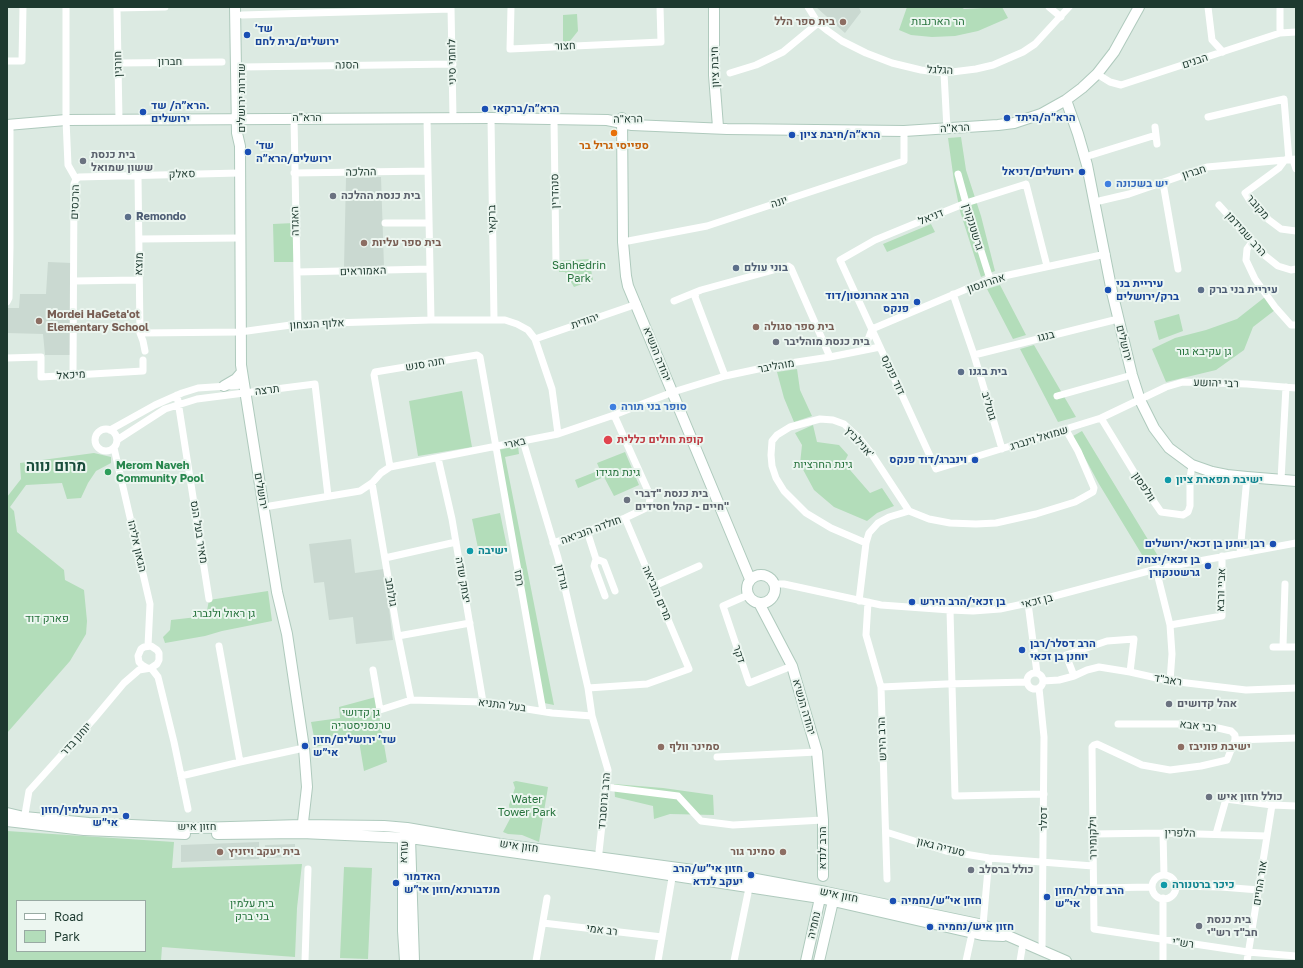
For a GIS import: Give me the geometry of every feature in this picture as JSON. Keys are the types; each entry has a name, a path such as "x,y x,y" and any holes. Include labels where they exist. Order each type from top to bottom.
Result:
{"street":[{"path":"7,61 22,61 23,7"},
{"name":"הרכסים","path":"66,7 66,120 68,165 76,179 74,184 73,375"},
{"path":"117,7 165,7"},
{"name":"חורגין","path":"117,7 119,120"},
{"name":"שדרות ירושלים","path":"235,7 239,119 243,133 240,146"},
{"name":"חצור","path":"511,7 510,48 661,42 660,7"},
{"name":"חיבת ציון","path":"714,7 714,75 718,128"},
{"name":"הגלגל","path":"808,7 818,23 842,41 866,53 892,63 921,70 944,73 976,69 993,65 1008,59 1035,44 1069,7"},
{"path":"1049,7 1061,17"},
{"name":"הרא\"ה","path":"9,125 66,120 554,118 607,120 632,125 727,129 904,131 998,126 1014,123 1041,114 1066,100 1082,88 1098,74 1122,38 1139,7"},
{"path":"1208,7 1212,40 1223,52"},
{"path":"1280,7 1280,33"},
{"path":"242,11 451,8"},
{"name":"לוחמי סיני","path":"451,8 453,118"},
{"name":"שדרות ירושלים","path":"239,119 242,67 242,11"},
{"path":"730,73 756,65 783,52 818,23"},
{"name":"הבנים","path":"1098,74 1110,82 1121,85 1280,33 1296,32"},
{"name":"חברון","path":"118,63 222,62"},
{"name":"הסנה","path":"242,67 453,64"},
{"path":"944,73 947,128"},
{"path":"1208,117 1284,99 1291,160 1296,169"},
{"name":"ירושלים","path":"1066,100 1085,158 1118,318 1132,375 1140,400 1154,428 1169,448 1192,465 1212,472 1247,478 1296,481"},
{"path":"717,109 709,121 718,128"},
{"name":"האגדה","path":"294,118 298,324"},
{"path":"427,118 431,320"},
{"name":"ברקאי","path":"490,118 494,320"},
{"name":"סנהדרין","path":"554,118 556,264"},
{"name":"הרא\"ה","path":"622,124 709,121"},
{"name":"יהודה הנשיא","path":"622,124 623,242 626,276 750,579"},
{"path":"7,302 9,298 9,125"},
{"path":"1155,127 1157,144"},
{"name":"יונה","path":"623,242 707,226 904,161 904,131"},
{"path":"1085,158 1156,135"},
{"name":"ירושלים","path":"240,146 239,238 242,372 277,592 287,634 304,748 307,787 302,829"},
{"name":"חברון","path":"1095,202 1129,194 1207,167 1291,160"},
{"name":"מקובר","path":"1291,160 1245,193 1250,201 1269,220 1281,229 1296,231"},
{"name":"ההלכה","path":"294,173 428,171"},
{"name":"סאלק","path":"76,179 79,177 239,172"},
{"name":"גרשטנקורן","path":"958,174 990,279"},
{"name":"מוצא","path":"138,176 140,239 138,280 140,333 145,351"},
{"path":"1163,183 1178,269"},
{"name":"דניאל","path":"840,260 875,240 966,203 1026,184 1047,266"},
{"name":"הרב שמידמן","path":"1219,204 1263,254 1278,266 1291,270 1296,269"},
{"path":"384,223 429,223"},
{"path":"140,239 239,238"},
{"path":"1252,242 1247,249 1246,260 1255,279 1275,307 1291,325 1296,325"},
{"name":"אהרונסון","path":"872,329 990,279 1106,254"},
{"name":"דוד פנקס","path":"840,260 936,469"},
{"path":"674,301 701,290 788,266 792,268 830,357"},
{"name":"האמוראים","path":"297,272 430,269"},
{"path":"74,280 138,280"},
{"path":"696,293 695,297 725,376"},
{"name":"גוטליב","path":"953,294 974,355 1002,449"},
{"name":"יהודית","path":"534,339 637,304"},
{"name":"בנגו","path":"974,355 1118,318"},
{"name":"אלוף הנצחון","path":"140,333 240,332 298,324 431,320 505,320 528,330 534,339"},
{"path":"864,350 872,329"},
{"path":"534,339 552,389 558,434"},
{"name":"מוהליבר","path":"673,392 725,376 777,365 830,357 880,347"},
{"name":"חנה סנש","path":"390,467 374,375 375,372 477,355 480,357 496,446"},
{"name":"מיכאל","path":"7,358 41,357 41,377 143,371 143,360"},
{"path":"224,386 236,379 242,372"},
{"path":"1057,396 1132,375"},
{"name":"רבי יהושע","path":"1140,400 1166,386 1183,382 1247,384 1296,388"},
{"name":"תרצה","path":"117,440 165,409 197,399 244,389 315,384 328,496"},
{"name":"תרצה","path":"110,430 156,405 177,395 198,388 224,386 244,389"},
{"path":"1281,480 1286,387"},
{"name":"בארי","path":"328,496 360,491 372,483 381,473 390,467 558,434 614,415 673,392"},
{"name":"מאיר בעל הנס","path":"177,395 209,599"},
{"name":"שמואל וינברג","path":"936,469 1102,418 1140,400"},
{"name":"חולדה הנביאה","path":"554,543 625,518 646,508 649,504 649,493 614,415"},
{"name":"וולפסון","path":"1102,418 1137,477 1161,512 1183,515 1188,512 1190,506 1190,478 1192,465"},
{"name":"אנילביץ'","path":"866,543 831,528 806,513 788,495 776,478 772,466 772,441 776,435 790,427 820,419 833,420 844,424 859,438 909,511"},
{"path":"106,429 115,434 117,440 114,448 111,450 100,449 96,444 96,437 100,431 106,429"},
{"path":"859,601 866,543 869,533 878,523 889,517 909,511 930,519 950,523 996,523 1043,512 1075,502 1090,495 1094,488 1078,451 1066,430"},
{"name":"גורדון","path":"523,441 554,543 588,688 592,716"},
{"name":"רמז","path":"496,446 543,711"},
{"name":"הגאון אליהו","path":"114,448 150,604 148,646"},
{"name":"יצחק שדה","path":"438,458 456,542 484,702"},
{"path":"1240,553 1247,478"},
{"name":"גולומב","path":"372,483 398,636 411,700"},
{"path":"264,507 328,496"},
{"name":"מרים הנביאה","path":"588,688 648,684 689,669 625,518"},
{"path":"587,531 596,559 594,566 605,596"},
{"path":"385,558 456,542"},
{"name":"בן זכאי","path":"774,584 784,584 881,605 973,611 1000,609 1156,569 1296,543"},
{"name":"אביי ורבא","path":"1170,625 1222,616 1222,556"},
{"path":"596,559 604,562 615,591"},
{"path":"654,586 699,566"},
{"path":"1156,569 1170,625 1172,654 1170,681"},
{"path":"764,575 772,580 774,584 774,594 768,601 759,603 751,599 748,595 747,587 750,579 754,576 764,575"},
{"path":"1284,646 1285,584"},
{"name":"דקר","path":"748,595 723,606 749,683 792,666"},
{"name":"הרב הירש","path":"868,602 866,635 881,687 887,879"},
{"name":"יהודה הנשיא","path":"759,603 792,666 817,752 823,820"},
{"path":"1028,603 1037,673 1041,676 1041,685 1031,689 1027,685 1029,675 1037,673"},
{"path":"950,610 955,796 1044,794"},
{"path":"398,636 470,623"},
{"path":"1074,676 1066,655 1107,642 1134,639 1130,672"},
{"path":"149,668 157,664 159,660 159,653 155,648 148,646 141,649 138,656 142,665 149,668 158,677 188,810"},
{"path":"219,646 240,762"},
{"path":"1273,647 1296,646"},
{"name":"ראב\"ד","path":"1041,685 1099,667 1170,681 1246,690 1296,688"},
{"name":"יוחנן בדר","path":"24,820 29,791 124,683 139,670 149,668"},
{"name":"בעל התניא","path":"373,670 380,710 411,700 484,702 543,711 592,716"},
{"path":"881,687 1027,682"},
{"name":"דסלר","path":"1041,685 1044,737 1043,862 1048,956"},
{"name":"הרב גרוסברד","path":"592,716 608,770 598,860"},
{"name":"רבי אבא","path":"1118,724 1179,724 1218,728 1231,731 1235,735 1235,740"},
{"path":"1235,740 1296,738"},
{"name":"וילקומירר","path":"1094,929 1092,747 1097,744 1142,765 1170,770 1201,766 1228,760 1235,740"},
{"path":"181,776 304,748"},
{"path":"717,757 817,752"},
{"path":"606,787 678,796 701,821 733,825 823,820"},
{"path":"1216,834 1226,799 1272,805 1296,806"},
{"name":"אור החיים","path":"1247,961 1272,805"},
{"path":"7,814 24,820"},
{"path":"7,821 24,820"},
{"name":"חזון איש","path":"24,820 195,828 302,829 407,835 500,844 673,872 750,882 823,895 976,927 1007,936 1048,956 1066,961"},
{"name":"הרב לנדא","path":"823,820 823,876"},
{"name":"סעדיה גאון","path":"886,832 946,851 989,858 1093,866"},
{"path":"1163,833 1164,875"},
{"name":"הלפרין","path":"1093,834 1163,833 1267,836"},
{"name":"עזרא","path":"405,961 403,931 407,835"},
{"name":"עזרא","path":"407,835 414,961"},
{"path":"966,961 976,927 989,858"},
{"path":"305,961 308,869"},
{"path":"658,961 673,872"},
{"path":"1164,875 1173,880 1175,886 1175,890 1170,896 1163,898 1154,894 1152,883 1157,877 1164,875"},
{"path":"734,961 750,882"},
{"path":"1175,886 1259,890"},
{"path":"1094,888 1152,887"},
{"name":"נחמיה","path":"806,961 823,895 833,901 820,961"},
{"path":"536,961 547,898"},
{"path":"1163,898 1163,961"},
{"name":"חזון איש","path":"833,901 976,927"},
{"name":"רב אמי","path":"542,923 662,937"},
{"name":"רש\"י","path":"1094,929 1295,958"},
{"path":"1020,961 1023,943"}],"shaded area":[{"name":"בית ספר הלל","path":"816,7 859,7 861,12 845,33"},
{"name":"בית ספר עליות","path":"381,177 384,267 344,267 346,178"},
{"name":"Mordei HaGeta'ot Elementary School","path":"48,262 72,263 71,355 45,355 43,334 7,333 7,308 19,308 20,294 46,294"},
{"path":"351,539 355,573 384,569 393,640 356,644 353,617 329,620 324,582 314,583 309,544"},
{"name":"בית יעקב ויזניץ","path":"259,842 259,859 181,862 181,845"},
{"path":"295,844 295,857 266,858 265,845"}],"green space":[{"name":"הר הארנבות","path":"907,7 961,7 964,9 1002,7 1008,18 978,31 955,36 932,37 911,35 899,30"},
{"path":"577,14 578,31 570,41 563,43 563,15"},
{"path":"961,137 966,170 981,216 995,271 981,277 960,211 954,181 948,138"},
{"path":"294,223 295,262 274,262 273,224"},
{"path":"931,224 935,232 887,252 883,244"},
{"name":"Sanhedrin Park","path":"589,259 593,280 574,287 565,272 559,272 559,261"},
{"path":"1000,285 1026,335 1013,339 987,289"},
{"name":"גן עקיבא גור","path":"1265,297 1275,310 1253,327 1244,350 1216,370 1166,382 1152,349 1175,338 1206,330 1237,319"},
{"path":"1179,314 1183,331 1159,340 1154,321"},
{"path":"1034,345 1076,417 1058,422 1020,349"},
{"path":"797,369 800,390 812,416 794,422 784,398 777,372"},
{"path":"462,391 472,447 418,456 409,401"},
{"name":"גינת החרציות","path":"813,425 817,442 839,445 848,455 844,463 870,493 882,488 894,506 877,513 867,521 834,507 814,490 800,464 802,445 795,433"},
{"path":"1082,431 1161,561 1147,563 1099,484 1073,436"},
{"path":"518,446 519,454 505,457 554,705 544,703 498,450"},
{"name":"גינת מגידו","path":"625,452 639,485 614,496 604,477 578,488 575,480 600,470 597,463"},
{"name":"פארק דוד","path":"94,453 111,457 111,463 96,471 81,498 67,499 62,483 26,485 10,507 14,511 17,532 64,570 65,580 84,590 87,621 86,634 70,661 7,733 7,497 21,479 20,463"},
{"path":"500,513 507,547 479,553 472,519"},
{"name":"גן ראול ולנברג","path":"268,591 272,621 165,643 163,637 170,630 171,620 206,616 209,600"},
{"name":"גן קדושי טרנסניסטריה","path":"376,697 387,762 364,771 358,735 316,747 311,722 340,718 339,707"},
{"name":"Water Tower Park","path":"516,781 548,787 539,842 522,835 503,832 512,815 509,805 515,788 513,782"},
{"path":"614,784 663,788 713,795 714,815 670,814 654,819 653,806 615,797"},
{"name":"בית עלמין בני ברק","path":"7,831 174,842 172,868 302,864 297,908 295,957 162,947 161,961 7,961"},
{"path":"344,867 372,868 368,959 340,958"}],"place":[{"name":"בית ספר הלל","path":"843,22"},
{"name":"שד׳ ירושלים/בית לחם","path":"247,35"},
{"name":"הרא״ה/ברקאי","path":"485,109"},
{"name":"הרא״ה/ שד. ירושלים","path":"143,112"},
{"name":"הרא״ה/היתד","path":"1007,118"},
{"name":"ספייסי גריל בר","path":"614,133"},
{"name":"הרא״ה/חיבת ציון","path":"792,135"},
{"name":"שד׳ ירושלים/הרא״ה","path":"248,152"},
{"name":"בית כנסת ששון שמואל","path":"83,161"},
{"name":"ירושלים/דניאל","path":"1082,172"},
{"name":"יש בשכונה","path":"1108,184"},
{"name":"בית כנסת ההלכה","path":"333,196"},
{"name":"Remondo","path":"128,217"},
{"name":"בית ספר עליות","path":"364,243"},
{"name":"בוני עולם","path":"736,268"},
{"name":"עיריית בני ברק/ירושלים","path":"1108,290"},
{"name":"עיריית בני ברק","path":"1201,290"},
{"name":"הרב אהרונסון/דוד פנקס","path":"917,302"},
{"name":"Mordei HaGeta'ot Elementary School","path":"39,321"},
{"name":"בית ספר סגולה","path":"756,327"},
{"name":"בית כנסת מוהליבר","path":"776,342"},
{"name":"בית בגנו","path":"961,372"},
{"name":"סופר בני תורה","path":"613,407"},
{"name":"קופת חולים כללית","path":"608,440"},
{"name":"וינברג/דוד פנקס","path":"975,460"},
{"name":"Merom Naveh Community Pool","path":"108,472"},
{"name":"ישיבת תפארת ציון","path":"1168,480"},
{"name":"בית כנסת \"דברי חיים - קהל חסידים\"","path":"627,500"},
{"name":"רבן יוחנן בן זכאי/ירושלים","path":"1273,544"},
{"name":"ישיבה","path":"470,551"},
{"name":"בן זכאי/יצחק גרשטנקורן","path":"1208,566"},
{"name":"בן זכאי/הרב הירש","path":"912,602"},
{"name":"הרב דסלר/רבן יוחנן בן זכאי","path":"1022,650"},
{"name":"אהל קדושים","path":"1169,704"},
{"name":"שד׳ ירושלים/חזון אי״ש","path":"305,746"},
{"name":"סמינר וולף","path":"661,747"},
{"name":"ישיבת פוניבז","path":"1181,747"},
{"name":"כולל חזון איש","path":"1209,797"},
{"name":"בית העלמין/חזון אי״ש","path":"126,816"},
{"name":"בית יעקב ויזניץ","path":"220,852"},
{"name":"סמינר גור","path":"783,852"},
{"name":"כולל ברסלב","path":"971,870"},
{"name":"חזון אי״ש/הרב יעקב לנדא","path":"751,875"},
{"name":"האדמור מנדבורנא/חזון אי״ש","path":"396,883"},
{"name":"כיכר ברטנורה","path":"1164,885"},
{"name":"הרב דסלר/חזון אי״ש","path":"1047,897"},
{"name":"חזון אי״ש/נחמיה","path":"893,901"},
{"name":"בית כנסת חב\"ד רש\"י","path":"1199,926"},
{"name":"חזון איש/נחמיה","path":"930,927"}],"district":[{"name":"מרום נווה","path":"56,466"}]}
